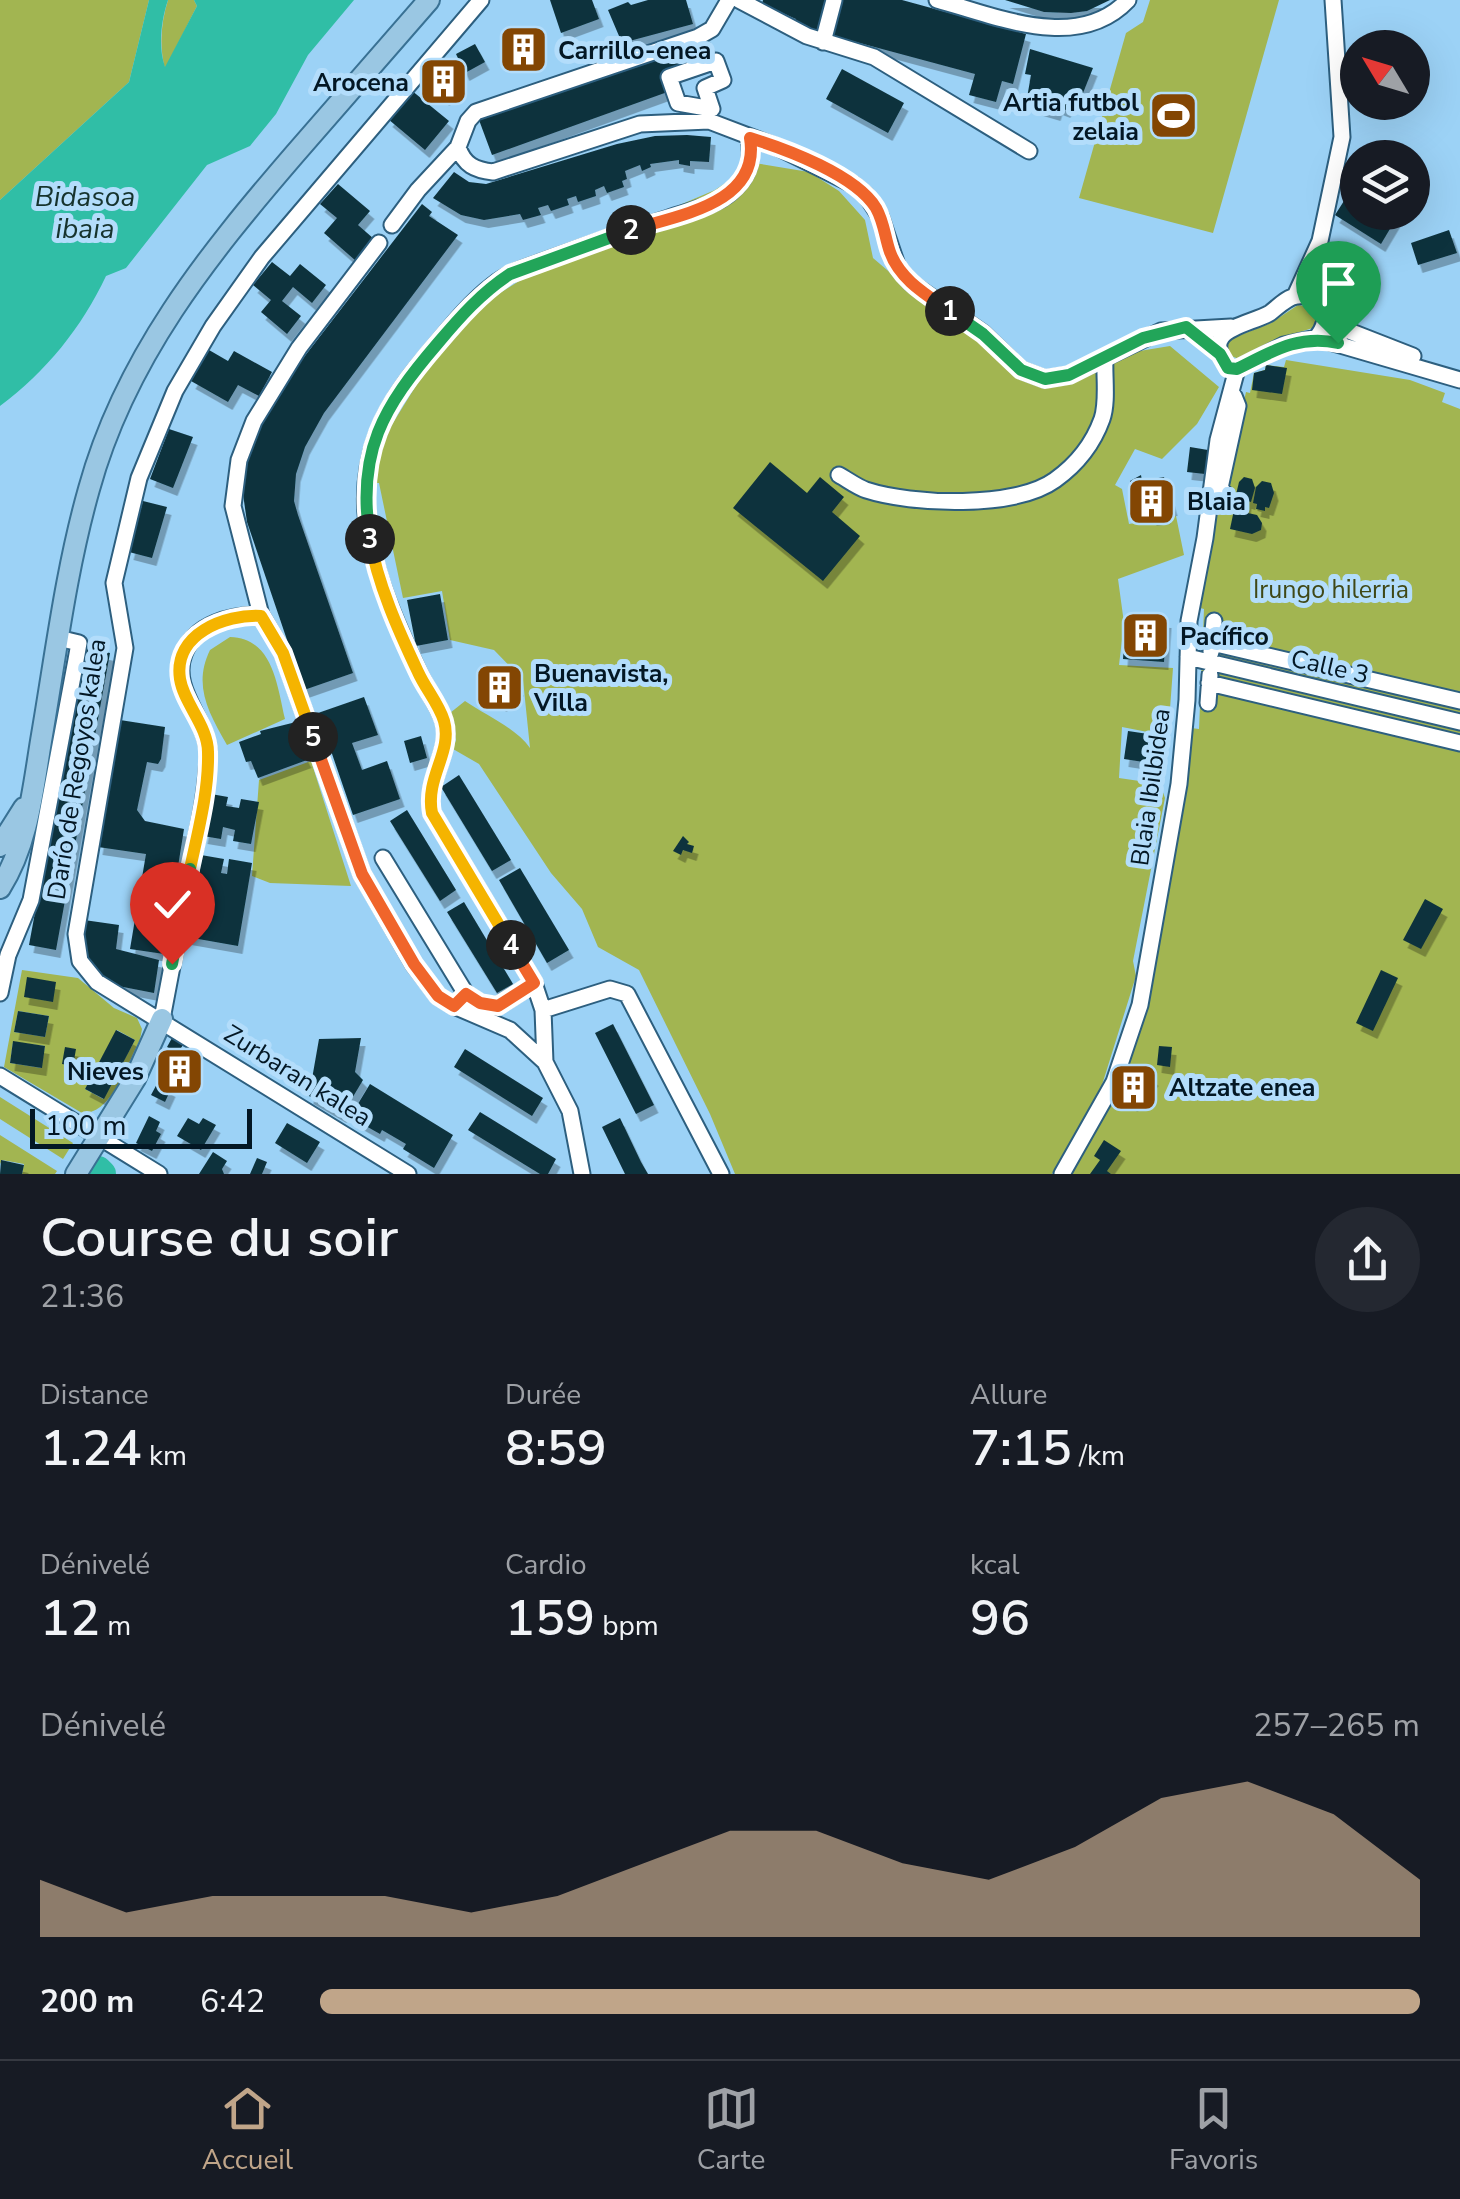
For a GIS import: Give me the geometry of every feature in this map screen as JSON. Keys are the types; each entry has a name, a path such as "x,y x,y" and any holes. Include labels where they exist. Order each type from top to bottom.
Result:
{"main road":[{"path":"0,888 24,836 74,547 90,484 116,414 180,295 226,235 429,0"},
{"path":"0,846 31,798"},
{"path":"76,1174 135,1079 162,1019"}],"street":[{"name":"Darío de Regoyos kalea","path":"162,1019 88,972 80,961 76,934 125,648 114,584 139,478 175,390 252,271 481,0"},
{"path":"392,225 458,147 476,112 698,37 712,29 728,0"},
{"path":"740,0 823,42 874,57 1028,150"},
{"path":"823,42 834,0"},
{"path":"937,0 1037,27 1060,28 1107,17 1128,0"},
{"path":"458,147 462,159 476,170 494,172 640,124 709,121 778,147 854,185 866,195 881,218 898,268 911,283 983,334 1021,370 1045,379 1055,378 1069,375 1143,338 1186,327 1231,326 1268,314 1296,296 1320,241 1342,137 1333,0"},
{"path":"545,1062 543,1010 534,983 432,813 429,798 442,756 444,720 416,669 372,550 365,479 372,443 382,417 404,382 492,285 510,274 598,240 702,207 729,194 750,169 750,138"},
{"path":"379,243 299,348 254,421 238,460 234,506 261,616 283,653 362,874 414,964 438,996 460,1000 498,1006 534,983"},
{"path":"1311,266 1314,298"},
{"path":"1296,296 1314,298 1322,306 1327,317 1316,338"},
{"path":"1326,322 1423,360 1458,379"},
{"name":"Blaia Ibilbidea","path":"1062,1174 1114,1082 1140,1005 1179,784 1188,621 1205,538 1218,440 1232,390 1222,335 1231,326"},
{"path":"1186,327 1229,364 1284,344 1316,338 1458,379"},
{"path":"839,475 864,490 933,503 1016,496 1040,488 1054,481 1094,437 1104,414 1105,358"},
{"path":"1223,490 1220,488 1238,406 1232,390"},
{"path":"162,1019 201,812 208,752 180,679 184,652 200,631 220,620 261,616"},
{"path":"1208,703 1214,621"},
{"path":"0,992 8,955 32,900 76,660 78,642 58,638"},
{"path":"1212,644 1460,701"},
{"name":"Calle 3","path":"1188,658 1460,722"},
{"path":"1209,683 1460,743"},
{"path":"383,858 460,1000 510,1030 545,1062 570,1111 582,1174"},
{"path":"543,1010 610,989 627,994 721,1174"},
{"name":"Zurbaran kalea","path":"162,1019 408,1174"},
{"path":"0,1076 159,1174"}],"green space":[{"path":"0,0 149,0 129,82 0,200"},
{"path":"168,0 194,0 197,6 165,69 162,34"},
{"name":"Artia futbol zelaia","path":"1150,0 1279,0 1213,233 1079,198 1126,33 1143,22"},
{"path":"755,163 809,172 839,191 865,220 873,258 1032,380 1109,356 1170,346 1219,387 1197,424 1162,459 1135,449 1115,485 1122,489 1129,524 1176,516 1184,555 1118,579 1124,623 1119,665 1173,668 1168,736 1122,727 1119,778 1160,784 1165,798 1133,961 1136,976 1102,1085 1052,1174 735,1174 639,970 598,947 582,909 551,873 479,764 453,749 456,740 450,713 465,701 509,728 530,748 523,680 494,650 450,640 442,591 403,598 379,483 370,483 375,452 425,371 479,306 559,256 715,190"},
{"path":"1298,305 1316,308 1316,327 1274,340 1239,359 1231,356 1227,347 1230,339 1271,323"},
{"name":"Irungo hilerria","path":"1286,360 1410,380 1445,393 1442,402 1460,409 1460,1174 1055,1174 1114,1082 1140,1005 1191,728 1199,729 1204,609 1196,607 1246,392 1250,393 1254,373 1265,370 1266,365 1284,367"},
{"path":"230,637 256,645 264,654 275,678 285,719 227,745 209,710 203,675 210,650"},
{"path":"311,761 351,886 270,883 252,876 259,780"},
{"path":"22,970 78,978 114,1008 137,1018 142,1029 117,1086 102,1106 93,1111 82,1113 4,1067","holes":["18,1011 49,1016 45,1037 14,1032","117,1030 135,1040 103,1099 85,1089","13,1042 45,1046 41,1068 10,1063"]},
{"path":"0,1097 73,1143 63,1159 0,1119"},
{"path":"0,1135 57,1171 55,1174 22,1174 24,1164 2,1160 0,1164"}],"water":[{"name":"Bidasoa ibaia","path":"149,0 168,0 161,34 165,67 197,6 194,0 354,0 308,55 276,114 250,146 207,165 126,268 106,276 61,347 33,379 0,406 0,200 129,82"}],"building":[{"path":"550,0 592,0 599,19 561,33"},
{"path":"648,0 686,0 693,24 622,43 608,10"},
{"path":"763,0 828,0 819,32 762,4"},
{"path":"839,0 902,0 1026,34 1013,84 1002,81 996,102 969,95 975,74 830,35"},
{"path":"1005,0 1110,0 1087,11 1071,13 1044,12"},
{"name":"Carrillo-enea","path":"531,35 539,54 516,64 507,46"},
{"path":"710,42 716,61 669,77 673,90 492,155 479,120"},
{"path":"475,44 485,62 465,73 456,54"},
{"path":"1030,49 1093,68 1081,98 1076,97 1074,104 1068,102 1066,110 1058,107 1056,113 1032,106 1033,100 1027,98 1031,75 1025,74"},
{"name":"Arocena","path":"443,67 459,81 445,98 428,84"},
{"path":"842,69 904,103 888,133 826,99"},
{"path":"411,90 449,121 425,150 388,119"},
{"path":"655,136 711,137 709,162 690,161 690,166 679,164 679,160 650,164 642,171 640,165 625,171 624,187 607,193 604,186 595,190 596,196 578,202 576,196 567,199 569,205 551,211 548,205 538,208 541,215 523,220 520,214 484,220 461,215 433,198 454,172 469,182 486,184 617,144"},
{"path":"338,184 370,211 358,225 374,239 356,261 324,233 337,218 320,204"},
{"path":"422,204 432,212 429,216 458,235 324,413 305,447 296,474 294,501 298,515 353,673 304,690 247,522 242,487 247,454 284,383"},
{"path":"1359,230 1389,230 1381,244"},
{"path":"1449,230 1457,253 1418,265 1411,243"},
{"path":"272,262 290,276 300,264 326,285 312,303 293,287 282,301 301,316 287,334 261,312 271,300 253,285"},
{"path":"209,350 228,361 234,351 272,372 259,396 238,385 228,402 191,381"},
{"path":"1266,365 1287,368 1282,394 1252,390 1254,373 1265,370"},
{"path":"169,429 193,437 173,488 150,479"},
{"path":"1190,447 1208,450 1205,474 1187,472"},
{"path":"770,462 807,493 820,477 844,497 832,512 860,536 823,581 733,508"},
{"name":"Blaia","path":"1141,475 1142,481 1164,477 1173,508 1165,509 1166,516 1152,518 1151,512 1135,515 1130,481"},
{"path":"1244,477 1252,479 1255,488 1246,507 1237,505 1235,499"},
{"path":"1262,481 1271,483 1274,493 1265,511 1256,509 1257,504 1253,503 1256,487"},
{"path":"143,501 167,507 152,558 129,552"},
{"path":"1234,510 1257,515 1261,530 1252,534 1230,529"},
{"path":"440,594 448,640 416,646 407,600"},
{"name":"Pacífico","path":"1126,618 1167,620 1164,662 1123,659"},
{"path":"84,648 110,653 56,950 29,945"},
{"name":"Buenavista, Villa","path":"499,667 519,688 502,704 480,685"},
{"path":"364,697 378,735 352,743 362,770 387,761 400,799 353,815 318,713"},
{"path":"120,720 165,727 161,759 158,764 147,762 137,810 145,821 184,829 164,954 130,949 146,854 98,847"},
{"path":"296,722 303,743 299,745 307,760 258,778 251,761 246,762 239,742 261,734 260,731"},
{"path":"1128,731 1155,735 1150,763 1124,759"},
{"path":"421,736 427,758 410,763 404,741"},
{"path":"459,775 511,860 492,871 441,787"},
{"path":"211,794 228,797 226,806 239,808 241,799 259,802 251,844 233,841 235,830 223,827 221,839 203,836"},
{"path":"407,810 456,890 440,901 390,821"},
{"path":"683,836 687,844 694,846 692,853 683,850 681,855 673,851"},
{"path":"201,855 224,859 221,873 227,874 229,859 252,863 238,946 187,937"},
{"path":"520,868 569,950 547,963 499,880"},
{"path":"1425,899 1443,909 1421,949 1403,940"},
{"path":"464,902 513,984 497,993 447,912"},
{"path":"84,920 119,925 116,949 159,960 154,993 113,985 98,976 99,971 88,965 82,940"},
{"path":"1381,970 1398,978 1373,1031 1356,1023"},
{"path":"27,977 56,982 53,1002 24,997"},
{"path":"18,1011 49,1016 45,1037 14,1032"},
{"path":"613,1024 654,1105 636,1114 595,1033"},
{"path":"116,1030 135,1040 104,1099 85,1089"},
{"name":"Nieves","path":"172,1038 188,1053 183,1060 194,1066 182,1086 164,1075 178,1053 167,1047"},
{"path":"361,1038 355,1072 363,1080 342,1115 309,1096 319,1039"},
{"path":"13,1041 45,1046 42,1068 10,1063"},
{"path":"1159,1046 1172,1047 1170,1067 1157,1065"},
{"path":"65,1047 76,1049 73,1066 62,1064"},
{"path":"465,1049 543,1098 532,1116 454,1067"},
{"name":"Altzate enea","path":"1138,1065 1154,1078 1133,1104 1118,1092"},
{"path":"158,1082 171,1089 165,1102 151,1095"},
{"path":"370,1084 453,1135 434,1168 403,1149 406,1144 350,1117"},
{"path":"480,1112 556,1159 548,1174 540,1174 468,1130"},
{"path":"149,1116 160,1122 156,1131 161,1134 152,1151 136,1143"},
{"path":"188,1118 199,1124 203,1118 216,1125 201,1150 177,1136"},
{"path":"620,1118 648,1174 625,1174 602,1127"},
{"path":"287,1123 320,1142 307,1163 275,1143"},
{"path":"1104,1140 1121,1151 1107,1171 1111,1174 1090,1174 1100,1160 1094,1156"},
{"path":"213,1152 227,1161 222,1169 224,1174 199,1174"},
{"path":"257,1158 267,1162 262,1174 250,1174"},
{"path":"1,1160 24,1165 22,1174 0,1174"}],"waterway":[{"path":"98,1170 102,1174"}],"place":[{"name":"Carrillo-enea","path":"523,50"},
{"name":"Arocena","path":"444,82"},
{"name":"Artia futbol zelaia","path":"1174,116"},
{"name":"Blaia","path":"1152,501"},
{"name":"Pacífico","path":"1145,636"},
{"name":"Buenavista, Villa","path":"499,687"},
{"name":"Nieves","path":"179,1071"},
{"name":"Altzate enea","path":"1134,1087"}],"route":[{"path":"172,964 201,812 208,752 180,679 184,652 200,631 220,620 261,616 283,653 362,874 414,964 438,996 454,1006 466,994 488,1006 498,1006 534,983 432,813 429,798 446,737 444,720 416,669 372,550 365,479 372,443 382,417 404,382 492,285 510,274 598,240 702,207 729,194 750,169 750,138 778,147 854,185 875,206 891,254 911,283 983,334 1021,370 1045,379 1069,375 1161,331 1186,327 1220,354 1228,368 1237,369 1284,344 1316,338 1338,343"}]}
